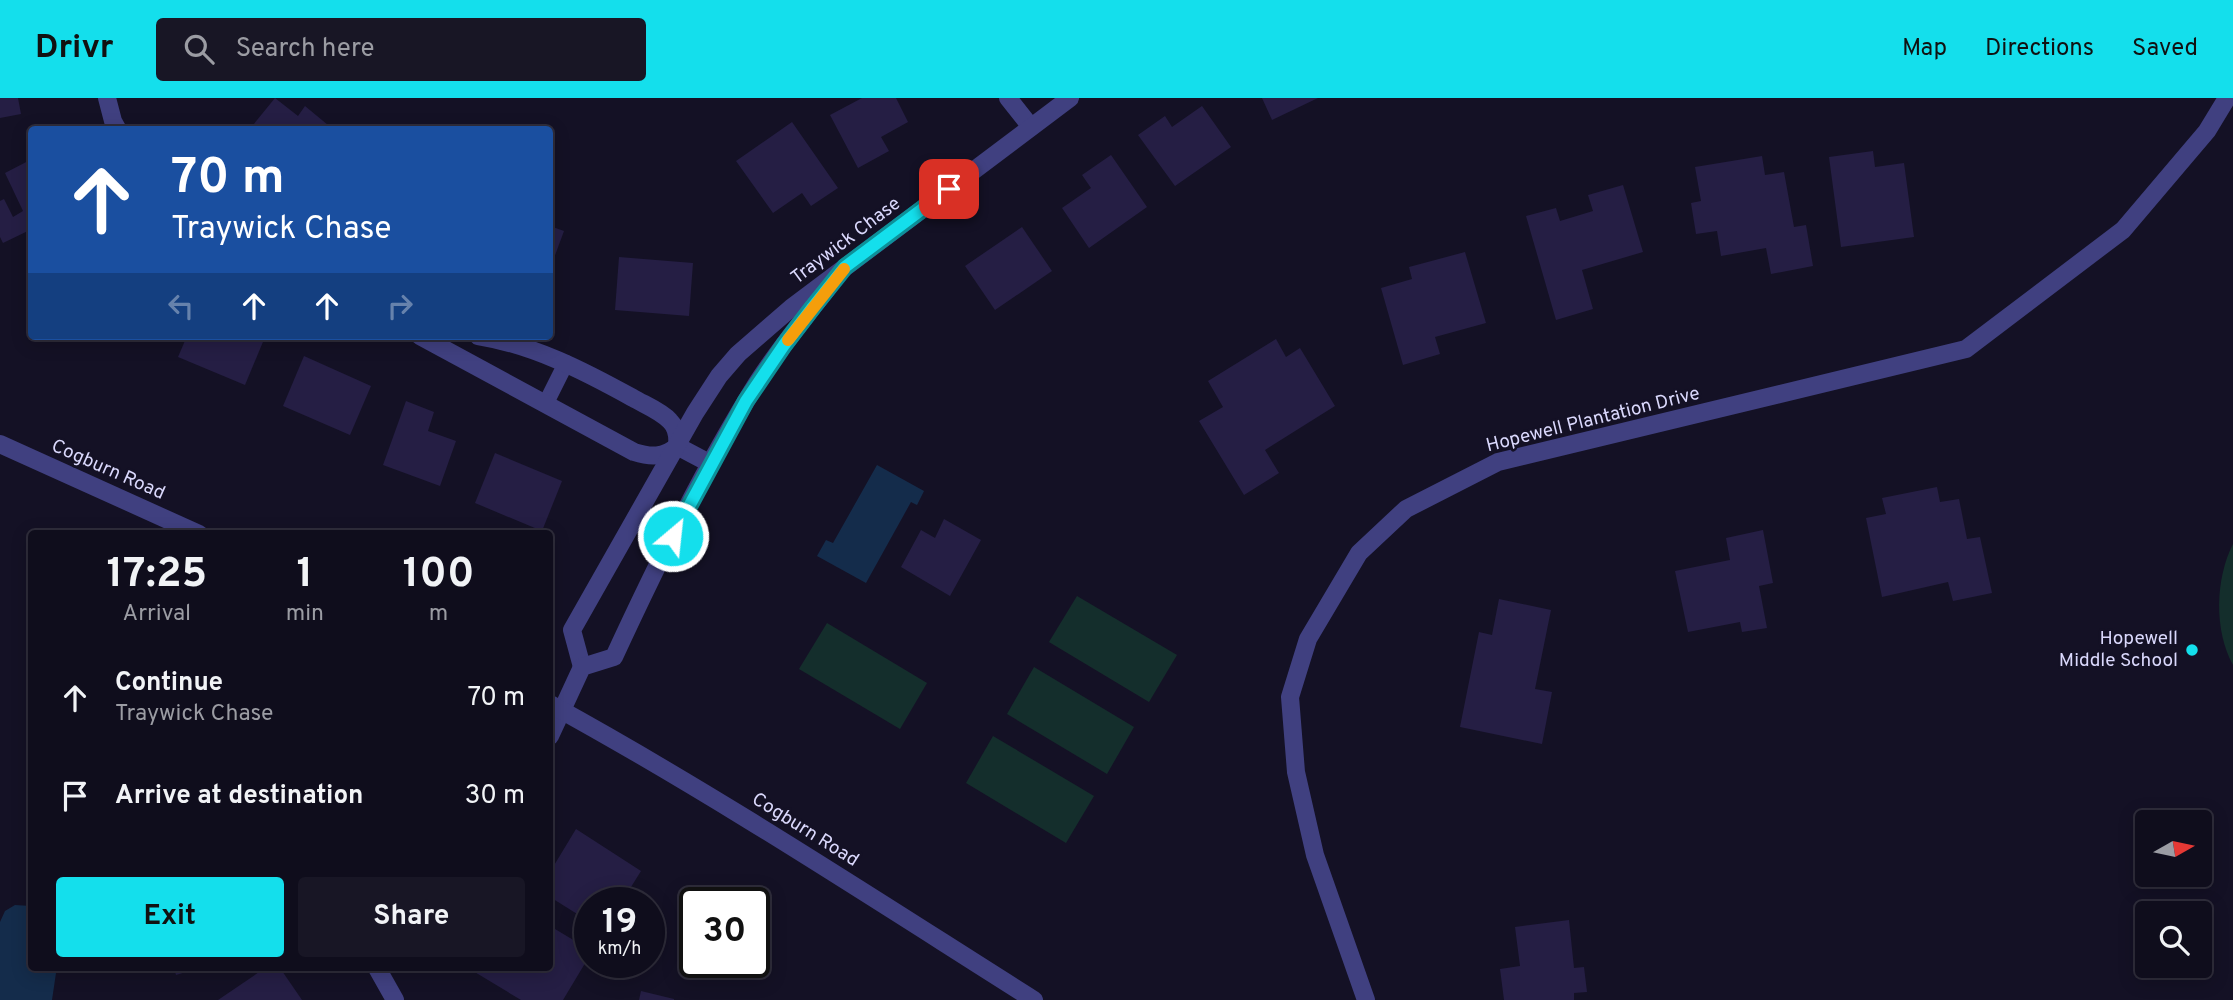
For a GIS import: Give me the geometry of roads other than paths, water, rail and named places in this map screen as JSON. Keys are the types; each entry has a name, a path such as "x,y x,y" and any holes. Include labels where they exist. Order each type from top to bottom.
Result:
{"street":[{"path":"107,98 116,126"},
{"path":"1008,98 1031,127"},
{"name":"Traywick Chase","path":"582,667 572,630 719,376 738,354 791,308 1070,98"},
{"name":"Hopewell Plantation Drive","path":"1366,1000 1315,855 1296,772 1290,697 1308,639 1359,553 1406,509 1498,462 1966,349 2123,230 2207,131 2227,98"},
{"path":"556,708 582,667 614,657 648,584 734,422 765,372 845,267"},
{"path":"428,340 634,452 656,456 670,452 677,446 675,426 662,414 566,363 517,344 498,340"},
{"name":"Cogburn Road","path":"0,444 190,530"},
{"path":"677,446 712,464"},
{"name":"Cogburn Road","path":"556,708 640,754 753,822 1034,1000"},
{"path":"379,971 395,1000"}],"lane":[{"path":"546,403 566,363"}],"water":[{"path":"877,465 924,491 917,505 911,502 866,583 817,556 826,540 833,543"},
{"path":"15,905 28,906 28,971 55,971 52,1000 0,1000 0,922 5,911"}],"place":[{"name":"Hopewell Middle School","path":"2192,650"}]}
